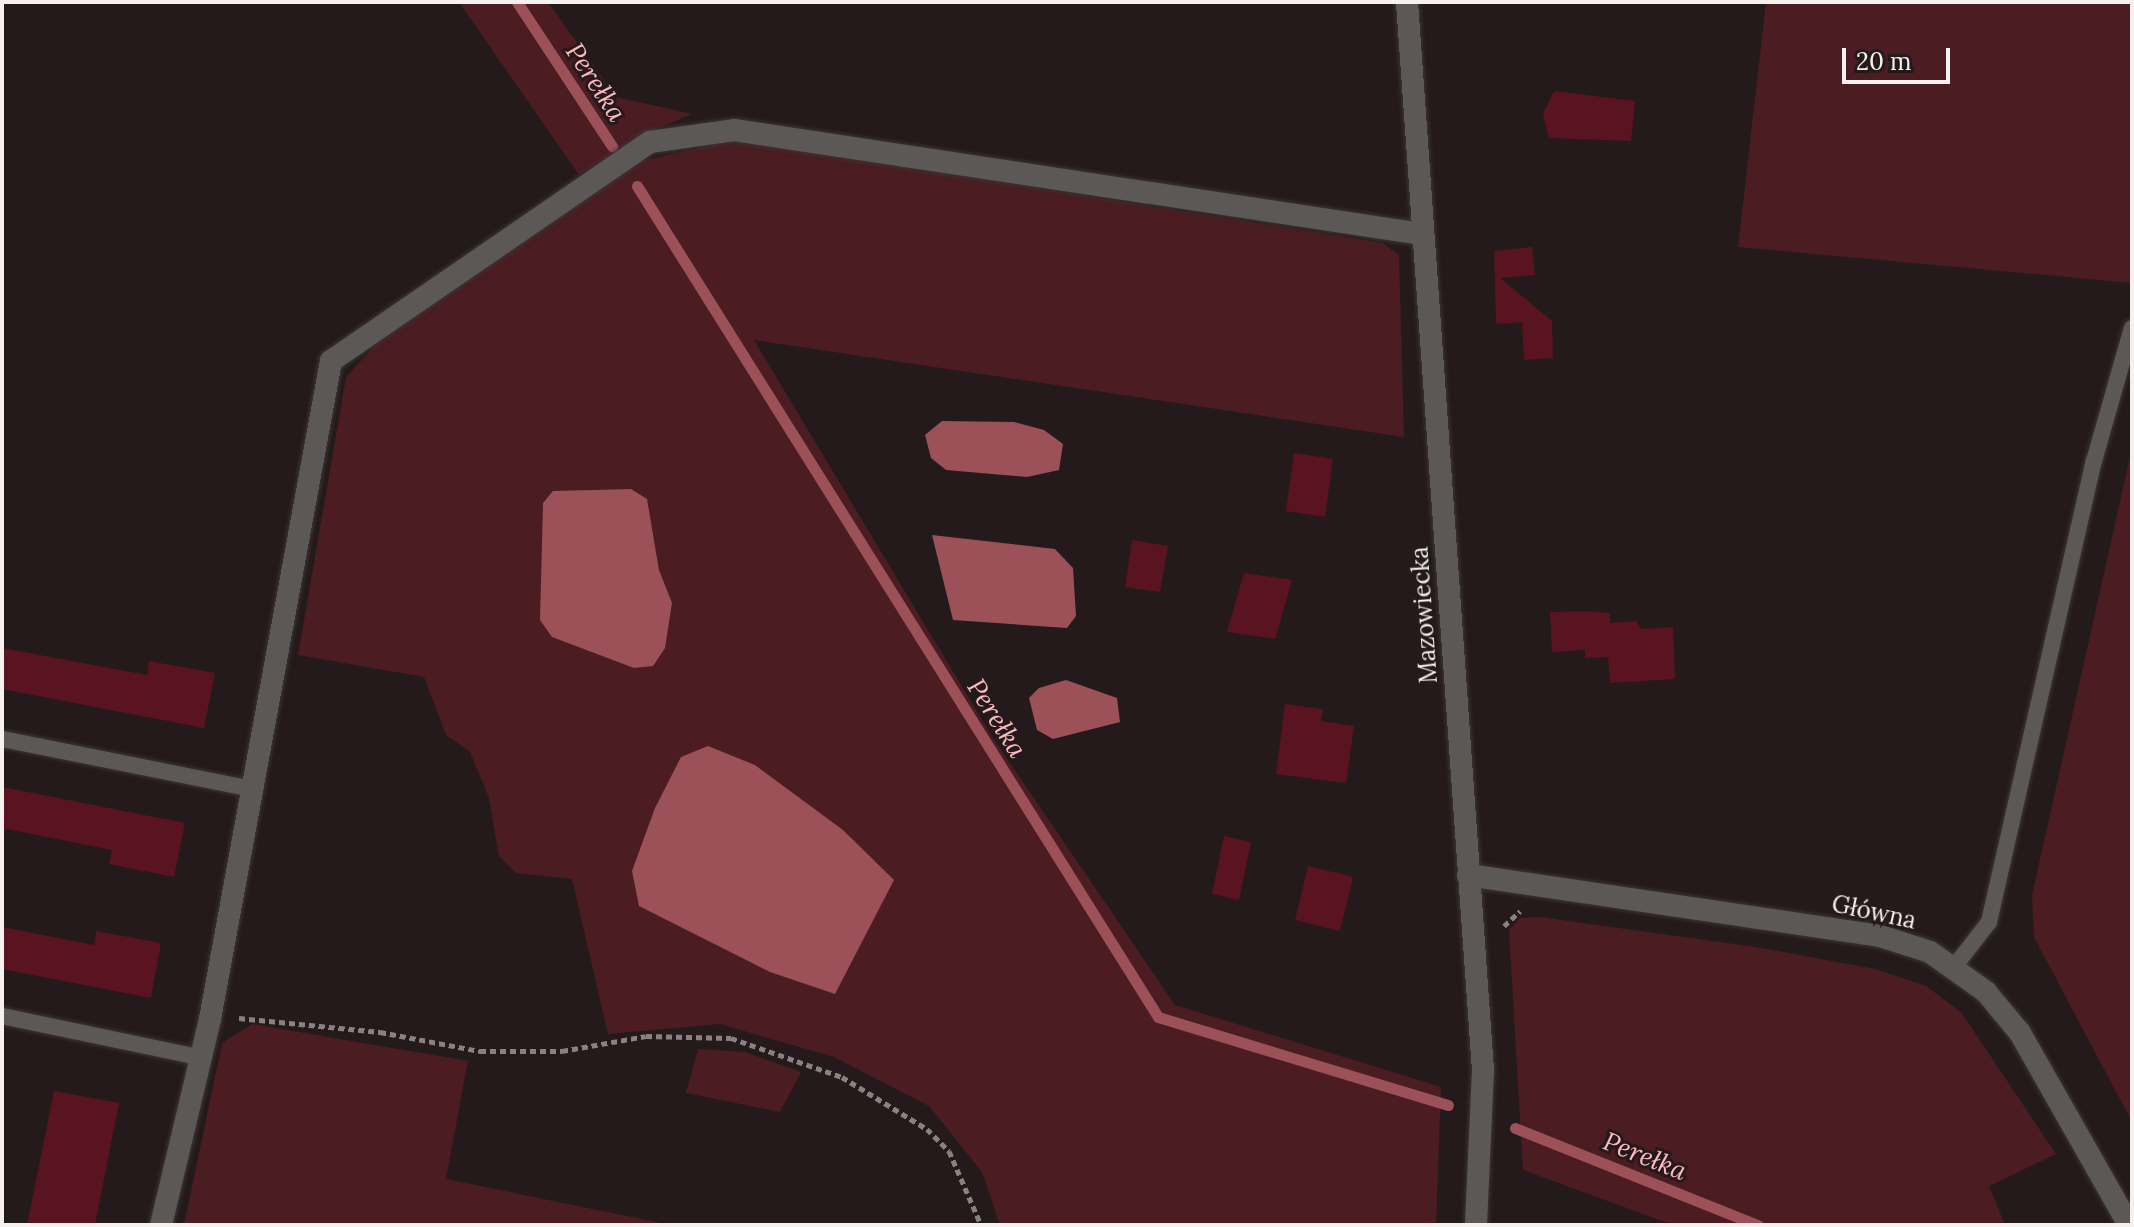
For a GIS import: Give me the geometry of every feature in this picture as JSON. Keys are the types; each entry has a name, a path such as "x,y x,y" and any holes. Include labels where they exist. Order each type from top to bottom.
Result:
{"street":[{"name":"Mazowiecka","path":"1407,2 1485,1126 1476,1225"},
{"path":"161,1225 210,1019 331,361 650,142 734,130 1422,234"},
{"name":"Główna","path":"1468,875 1880,936 1954,967 1986,992 2020,1033 2129,1225"}],"lane":[{"path":"1954,967 1989,922 2104,418 2132,328"},
{"path":"2,739 253,789"},
{"path":"2,1016 199,1057"}],"path":[{"path":"210,1019 273,1018 480,1051 562,1051 646,1036 731,1038 842,1077 927,1129 949,1151 981,1225"}],"shaded area":[{"path":"459,2 548,2 616,97 692,114 640,136 579,175"},
{"path":"1766,2 2132,2 2132,283 1738,247"},
{"path":"734,140 1383,243 1399,255 1404,437 754,340 991,735 1175,1005 1441,1087 1436,1225 1000,1225 982,1172 929,1106 834,1057 720,1024 608,1034 572,879 516,873 499,856 489,798 470,752 446,735 424,677 298,655 346,377 375,345 610,179 640,161"},
{"path":"942,421 1014,422 1044,430 1063,444 1059,470 1027,477 946,470 931,458 925,435"},
{"path":"2132,448 2132,1122 2034,937 2032,895"},
{"path":"631,489 647,499 659,570 672,603 665,648 653,666 634,668 552,637 540,620 543,503 553,491"},
{"path":"932,535 1055,549 1073,568 1076,616 1067,628 953,620"},
{"path":"1066,680 1117,698 1120,722 1053,739 1037,730 1029,698 1039,688"},
{"path":"708,746 755,765 843,830 894,880 835,994 770,972 639,906 632,871 655,808 681,757"},
{"path":"1540,917 1756,947 1875,969 1926,986 1961,1012 2056,1154 1989,1186 2005,1225 1673,1225 1523,1170 1509,930 1520,918"},
{"path":"252,1024 468,1061 446,1179 671,1225 184,1225 222,1043"},
{"path":"698,1049 745,1052 801,1072 780,1112 686,1093"}],"building":[{"path":"1554,91 1635,101 1631,141 1549,138 1543,114"},
{"path":"1532,247 1535,275 1500,278 1552,321 1553,358 1524,360 1522,322 1496,324 1494,251"},
{"path":"1294,453 1333,459 1325,517 1286,511"},
{"path":"1132,540 1168,546 1160,592 1125,587"},
{"path":"1244,573 1292,580 1275,639 1227,632"},
{"path":"1550,612 1610,613 1610,623 1636,621 1641,629 1673,627 1675,679 1610,683 1608,657 1585,658 1585,650 1552,652"},
{"path":"2,648 147,675 149,661 215,673 204,728 2,689"},
{"path":"1285,704 1323,709 1321,721 1354,726 1346,783 1276,774"},
{"path":"2,787 185,823 174,877 109,864 112,850 2,828"},
{"path":"1224,836 1251,842 1239,900 1212,894"},
{"path":"1308,866 1353,877 1340,931 1295,920"},
{"path":"2,927 94,945 96,931 161,943 151,998 2,969"},
{"path":"54,1091 119,1103 95,1225 27,1225"}],"waterway":[{"name":"Perełka","path":"517,2 612,146"},
{"name":"Perełka","path":"637,186 1158,1017 1448,1105"},
{"name":"Perełka","path":"1515,1128 1758,1225"}]}
